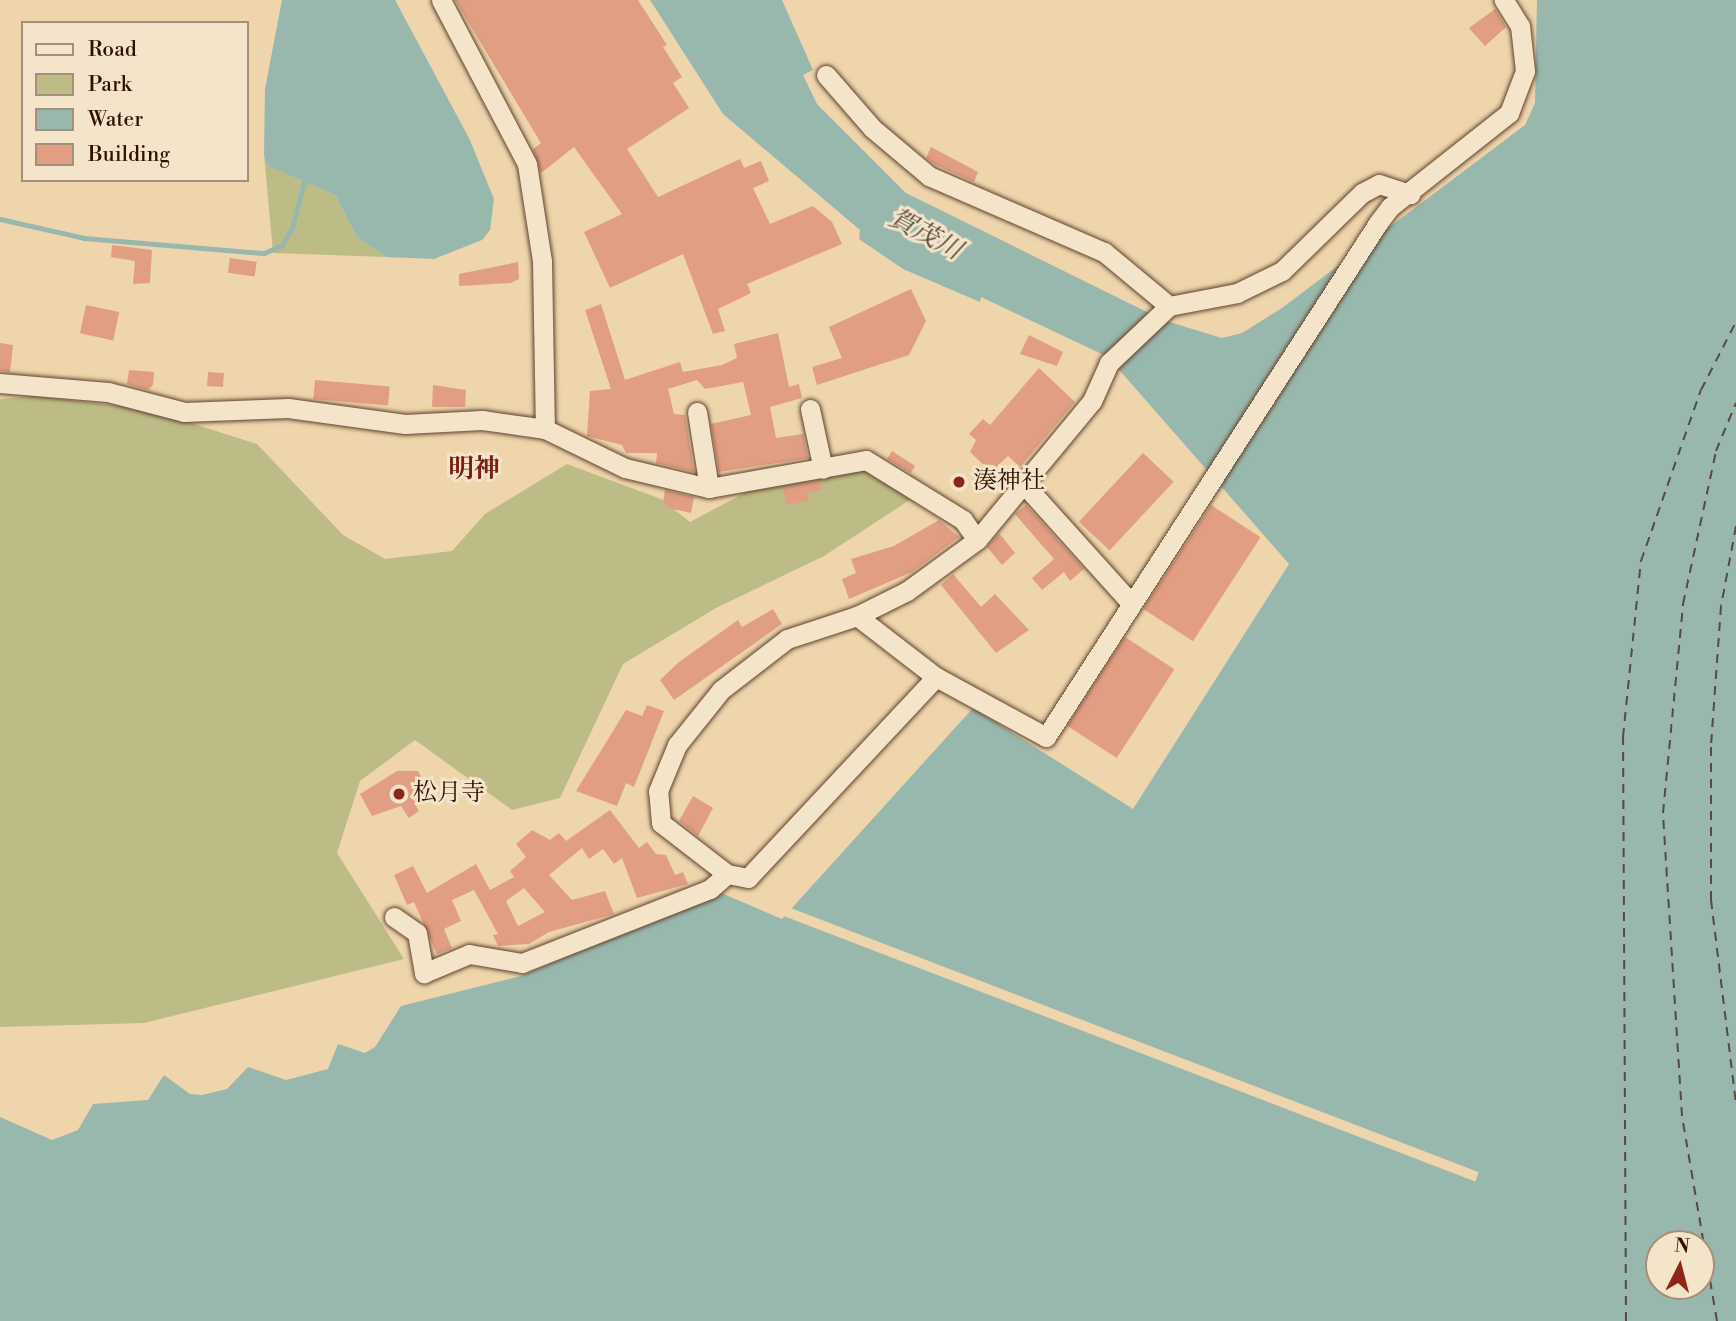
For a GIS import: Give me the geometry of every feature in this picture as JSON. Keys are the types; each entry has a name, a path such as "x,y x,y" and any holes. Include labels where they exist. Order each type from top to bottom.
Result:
{"street":[{"path":"441,0 527,164 542,261 545,429"},
{"path":"857,617 936,677 1046,737 1390,207 1410,194 1509,113 1525,71 1520,26 1504,0"},
{"path":"826,75 872,128 929,176 1104,251 1164,311"},
{"path":"936,677 748,878 727,874 661,823 658,791 677,745 721,690 787,639 857,617 907,592 978,540 1021,481 1092,401 1109,363 1164,311 1237,293 1282,271 1362,193 1379,184 1410,194"},
{"path":"0,383 108,392 184,412 288,408 405,424 482,420 545,429 625,468 709,488 866,460 963,520 978,540"},
{"path":"810,409 823,469"},
{"path":"697,412 709,488"},
{"path":"1021,481 1131,603"},
{"path":"394,917 417,933 424,973 469,954 522,963 710,889 727,874"}],"green space":[{"path":"264,154 269,166 335,195 356,236 386,257 273,253"},
{"path":"34,396 147,409 257,444 343,535 385,559 452,551 485,514 567,464 661,499 690,522 752,489 863,465 922,492 824,556 716,608 623,664 560,798 512,810 415,740 360,781 337,853 404,959 144,1023 0,1027 0,399"}],"water":[{"path":"282,0 395,0 469,138 494,199 490,230 482,240 434,259 386,257 356,236 335,195 268,166 264,154 265,89"},
{"name":"賀茂川","path":"650,0 782,0 813,70 803,75 817,104 906,193 1163,320 1222,338 1242,333 1282,308 1525,125 1535,103 1537,0 1736,0 1736,1321 0,1321 0,1117 52,1140 78,1130 93,1104 148,1100 164,1075 190,1094 202,1095 227,1089 248,1067 286,1080 328,1069 338,1044 365,1053 375,1047 401,1006 521,976 719,892 782,919 973,708 1133,809 1289,564 1108,357 981,297 980,302 903,269 859,239 860,230 723,114"}],"pier":[{"path":"788,907 1479,1172 1475,1182 784,916"}],"building":[{"path":"455,0 638,0 667,45 663,47 682,77 673,83 689,108 627,149 658,197 740,159 744,168 761,161 769,181 753,188 770,224 813,206 832,222 842,244 747,284 751,293 718,309 725,331 713,334 683,254 610,288 584,232 622,214 574,147 541,173 533,149 541,143"},
{"path":"1495,9 1506,27 1485,46 1469,28"},
{"path":"931,147 978,172 974,182 926,158"},
{"path":"112,245 152,250 150,283 133,284 135,261 111,257"},
{"path":"230,258 257,262 255,277 228,273"},
{"path":"518,262 519,279 511,283 459,286 459,274"},
{"path":"911,289 926,321 909,355 817,385 812,367 842,358 829,327"},
{"path":"601,304 625,380 680,362 683,372 722,365 737,358 734,344 778,333 789,387 799,384 802,398 770,407 776,438 803,434 808,458 719,472 711,424 751,415 743,382 705,389 697,380 668,389 674,414 685,415 694,472 656,463 657,453 626,453 622,445 587,436 590,391 611,389 585,310"},
{"path":"86,305 119,312 113,340 80,333"},
{"path":"1029,335 1063,352 1057,366 1020,354"},
{"path":"0,343 13,345 10,372 0,371"},
{"path":"1039,368 1075,402 1020,467 1008,456 991,472 970,452 976,440 969,434 983,419 990,425"},
{"path":"129,370 154,372 153,385 148,390 127,384"},
{"path":"208,372 224,373 223,387 207,386"},
{"path":"315,380 390,387 388,405 313,399"},
{"path":"433,385 466,390 465,407 432,407"},
{"path":"892,451 915,466 911,473 887,459"},
{"path":"1143,453 1174,482 1110,550 1079,522"},
{"path":"820,481 822,490 807,493 809,501 786,505 783,487"},
{"path":"665,490 694,497 691,513 668,508 663,502"},
{"path":"1026,505 1084,569 1070,581 1064,572 1042,590 1032,578 1054,559 1015,514"},
{"path":"1211,505 1260,537 1193,641 1143,609"},
{"path":"939,520 959,537 912,572 849,599 842,579 856,573 851,559 894,546"},
{"path":"999,533 1015,553 1002,565 987,547"},
{"path":"953,574 981,607 995,594 1029,630 996,653 941,585"},
{"path":"773,609 782,624 674,700 660,680 679,662 738,620 742,627"},
{"path":"1125,637 1174,669 1117,758 1067,726"},
{"path":"647,705 664,711 634,787 626,783 617,806 576,791 626,710 642,716"},
{"path":"397,771 418,771 430,794 414,803 419,811 409,818 401,806 372,816 360,794"},
{"path":"693,796 713,808 698,836 679,821"},
{"path":"610,810 639,848 647,842 656,854 666,855 675,875 683,872 688,884 637,898 622,858 614,864 603,849 589,859 582,848 549,875 572,900 605,891 614,914 549,932 529,944 498,946 493,935 498,934 474,890 452,900 461,921 444,929 452,948 437,954 414,902 407,905 394,875 413,866 427,893 476,864 490,890 514,877 510,871 526,857 516,844 532,830 550,840 559,833 566,841","holes":["524,888 545,912 518,926 506,901"]}],"waterway":[{"path":"0,219 84,238 264,253 282,245 292,228 305,178"}],"ferry route":[{"path":"1626,1321 1623,737 1641,561 1701,390 1736,322"},
{"path":"1717,1321 1682,1116 1663,813 1683,604 1716,451 1736,403"},
{"path":"1736,526 1721,606 1711,747 1711,900 1736,1105"}],"place":[{"name":"湊神社","path":"959,482"},
{"name":"松月寺","path":"399,794"}],"district":[{"name":"明神","path":"474,470"}]}
